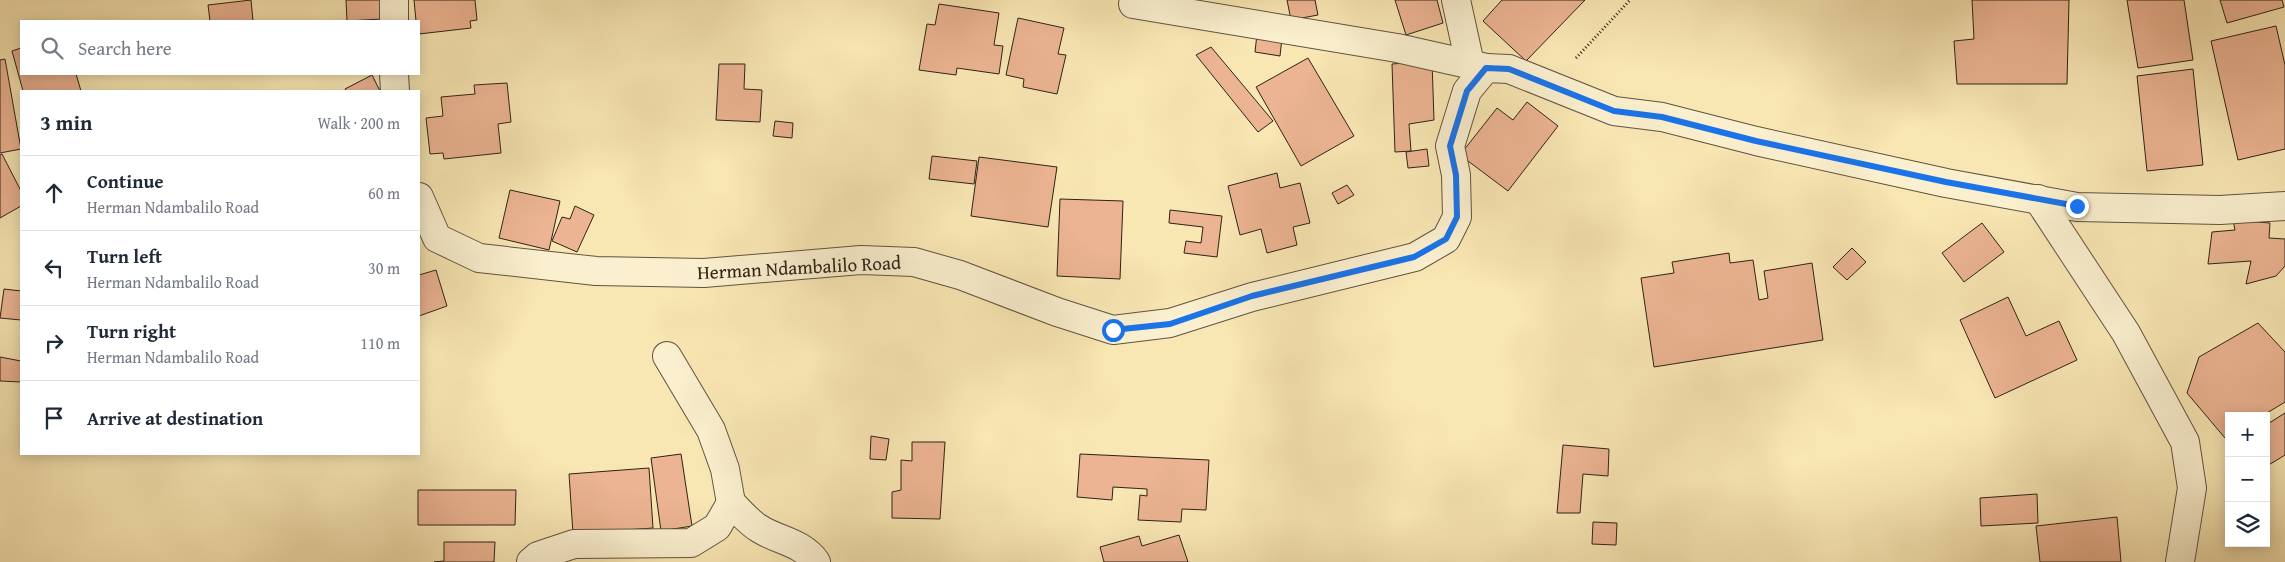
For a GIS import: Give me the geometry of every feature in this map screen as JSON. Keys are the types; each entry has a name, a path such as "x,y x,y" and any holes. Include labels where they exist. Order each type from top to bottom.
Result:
{"street":[{"path":"394,0 394,20"},
{"path":"1456,0 1478,66"},
{"path":"1133,4 1398,48 1478,66 1509,69 1614,111 1662,117 1756,141 1917,176 2077,206 2220,210 2285,206"},
{"name":"Herman Ndambalilo Road","path":"428,239 479,258 596,272 704,273 861,260 914,262 960,275 1058,312 1113,330 1170,324 1252,296 1414,257 1446,239 1457,217 1456,175 1450,146 1467,91 1478,66"},
{"path":"394,75 394,90"},
{"path":"2038,199 2126,332 2185,442 2192,488 2180,562"},
{"path":"420,203 428,239"},
{"path":"667,356 711,430 725,469 731,503 760,529 781,537 809,552 816,562"},
{"path":"531,562 538,556 574,544 691,543 717,527 731,503"}],"path":[{"path":"1552,85 1630,0"}],"building":[{"path":"251,0 253,20 210,20 208,5"},
{"path":"346,0 381,0 382,19 347,20"},
{"path":"414,0 475,0 477,20 470,21 471,28 420,34 420,20 416,20"},
{"path":"1287,0 1315,0 1318,15 1291,20"},
{"path":"1395,0 1437,0 1443,23 1406,35"},
{"path":"1502,0 1585,0 1526,61 1483,21"},
{"path":"1972,0 2069,0 2067,84 1957,84 1954,41 1974,39"},
{"path":"2127,0 2184,0 2193,60 2138,68"},
{"path":"2220,0 2282,0 2284,7 2227,23"},
{"path":"939,4 999,13 994,45 1003,46 999,74 957,68 956,75 919,70 927,24 935,25"},
{"path":"1018,18 1064,28 1058,54 1066,55 1057,94 1023,87 1024,79 1006,75"},
{"path":"2276,26 2285,65 2285,149 2238,160 2211,41"},
{"path":"1257,34 1282,38 1280,56 1255,52"},
{"path":"1211,47 1273,121 1258,132 1196,55"},
{"path":"20,48 20,75 76,75 81,90 23,90 12,51"},
{"path":"1308,58 1354,136 1301,166 1256,87"},
{"path":"5,59 20,149 0,153 0,60"},
{"path":"1432,61 1434,120 1409,124 1411,151 1395,152 1392,64"},
{"path":"719,64 745,64 744,89 762,90 760,122 716,120"},
{"path":"2193,69 2203,165 2147,171 2137,76"},
{"path":"372,75 380,90 346,90"},
{"path":"507,83 511,122 498,124 501,153 444,159 443,153 430,154 426,118 443,116 441,97 475,94 474,85"},
{"path":"1527,102 1558,126 1508,191 1460,155 1497,108 1513,120"},
{"path":"775,121 793,123 792,138 773,136"},
{"path":"1427,149 1429,166 1408,168 1406,152"},
{"path":"2,154 20,189 20,207 0,218 0,155"},
{"path":"932,156 977,161 974,184 929,179"},
{"path":"979,157 1057,167 1048,227 971,216"},
{"path":"1277,173 1280,188 1300,183 1310,223 1293,227 1297,245 1267,253 1261,229 1240,235 1228,186"},
{"path":"1347,185 1354,195 1338,204 1332,193"},
{"path":"510,190 560,201 549,250 499,238"},
{"path":"1060,199 1123,201 1120,279 1057,276"},
{"path":"575,206 594,215 577,252 552,241 562,217 570,219"},
{"path":"1170,210 1222,216 1217,257 1184,253 1186,241 1201,243 1203,227 1169,223"},
{"path":"2233,220 2270,223 2269,238 2285,239 2285,266 2276,276 2246,284 2251,261 2208,264 2212,232 2235,230"},
{"path":"1982,223 2004,252 1964,282 1942,253"},
{"path":"1852,248 1866,262 1847,280 1833,267"},
{"path":"1729,253 1730,263 1753,260 1759,300 1768,298 1764,271 1812,263 1823,340 1654,367 1641,278 1674,273 1672,262"},
{"path":"436,270 447,306 420,316 420,275"},
{"path":"4,289 20,291 20,320 0,318"},
{"path":"2008,297 2026,336 2059,321 2077,360 1995,398 1960,320"},
{"path":"2258,323 2285,352 2285,402 2269,412 2225,412 2225,438 2187,393 2199,357"},
{"path":"0,357 20,361 20,382 0,381"},
{"path":"2285,413 2285,455 2270,464 2270,457 2270,422"},
{"path":"871,436 889,439 886,460 870,459"},
{"path":"912,442 945,442 940,519 892,518 892,492 901,490 901,460 912,461"},
{"path":"1563,445 1609,449 1608,476 1583,474 1580,513 1557,513"},
{"path":"681,454 692,526 661,531 651,458"},
{"path":"1080,454 1209,460 1206,510 1182,509 1181,522 1138,520 1140,495 1147,496 1147,489 1113,487 1112,500 1077,497"},
{"path":"649,468 653,528 573,534 569,474"},
{"path":"418,490 516,490 515,525 418,525"},
{"path":"2037,494 2038,523 1981,526 1980,498"},
{"path":"2117,517 2121,562 2040,562 2036,526"},
{"path":"1593,522 1617,523 1616,545 1592,544"},
{"path":"1179,535 1188,562 1104,562 1100,547 1139,536 1142,546"},
{"path":"444,542 495,542 494,562 434,562 444,561"}],"route":[{"path":"1113,330 1170,324 1252,296 1414,257 1446,239 1457,217 1456,175 1450,146 1467,91 1486,68 1509,69 1614,111 1662,117 1756,141 1946,182 2077,206"}]}
